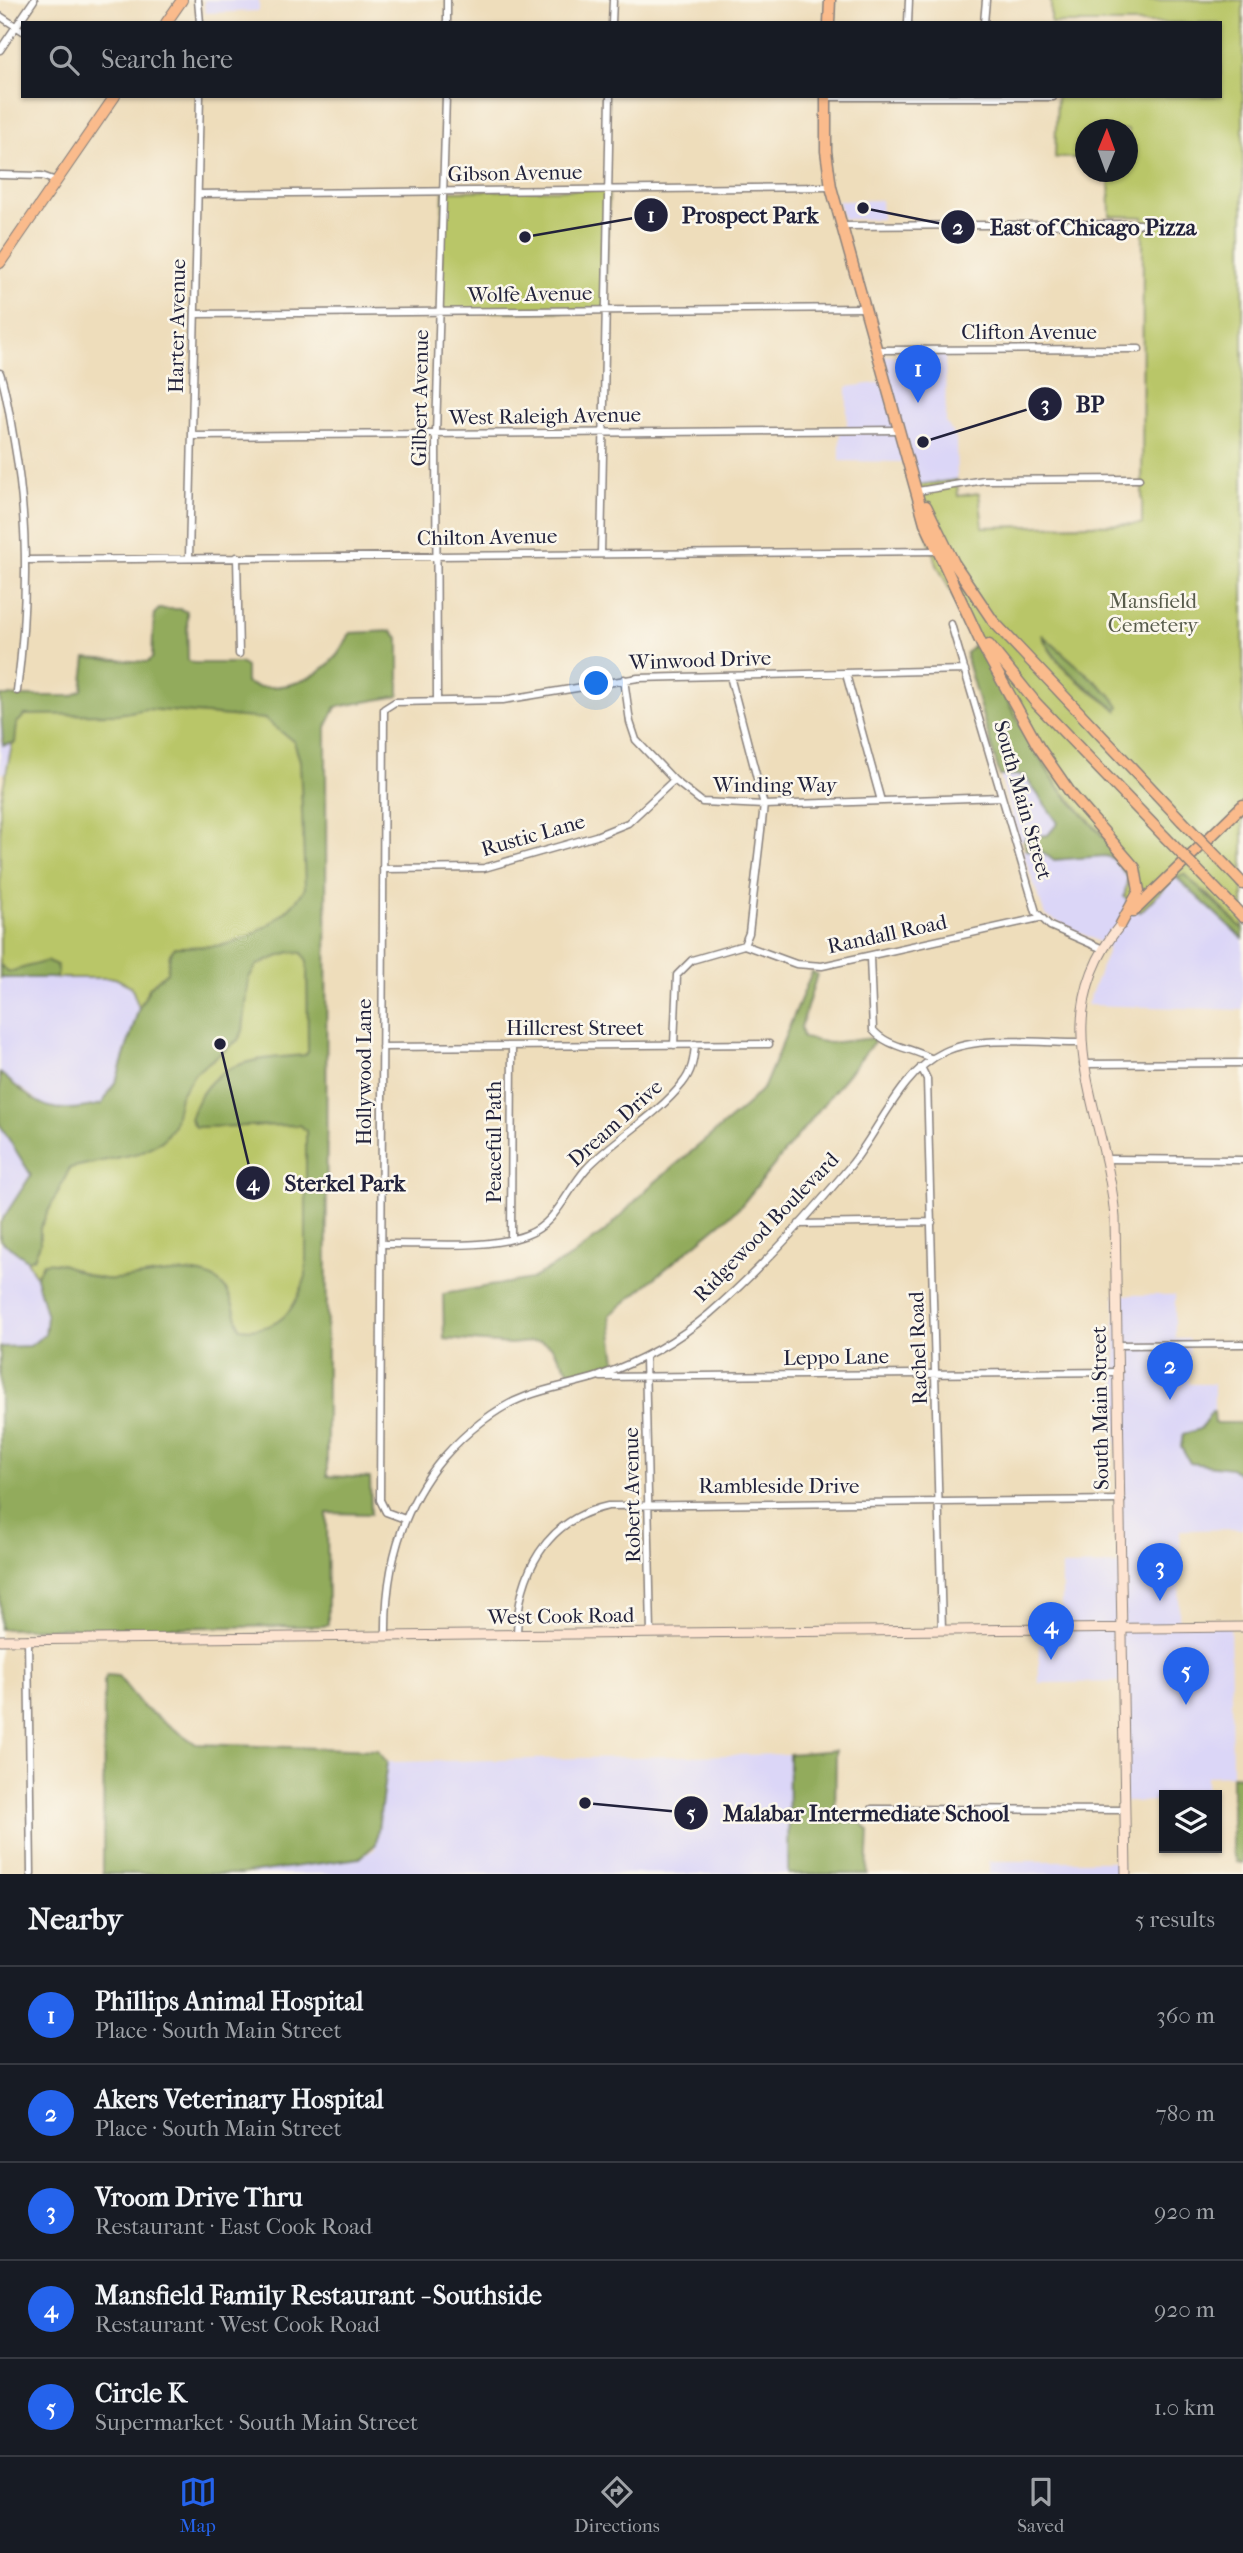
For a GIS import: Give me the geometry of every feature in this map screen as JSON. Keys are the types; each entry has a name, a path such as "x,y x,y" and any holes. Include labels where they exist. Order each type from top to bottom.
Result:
{"highway":[{"path":"829,21 830,0"},
{"path":"826,98 825,128 831,187 925,523 993,621 1102,739 1243,882"},
{"path":"942,550 987,654 1051,766 1135,868 1139,891 1121,924"},
{"path":"968,614 1024,690 1243,917"},
{"path":"1121,924 1243,806"}],"main road":[{"path":"167,21 183,0"},
{"path":"0,263 115,98"},
{"name":"South Main Street","path":"1121,924 1103,949 1085,996 1081,1044 1083,1064 1107,1159 1115,1218 1122,1500 1126,1874"},
{"name":"West Cook Road","path":"0,1640 1243,1627"}],"street":[{"path":"0,50 34,0"},
{"path":"198,0 200,21"},
{"path":"447,0 447,21"},
{"path":"612,21 613,0"},
{"path":"908,21 909,0"},
{"path":"984,21 986,0"},
{"path":"0,16 21,30"},
{"name":"Harter Avenue","path":"189,558 200,98"},
{"name":"Gilbert Avenue","path":"437,701 436,434 446,98"},
{"path":"601,554 610,98"},
{"path":"0,175 42,176 56,181"},
{"name":"Gibson Avenue","path":"198,194 831,187"},
{"path":"842,226 1140,224"},
{"name":"Wolfe Avenue","path":"195,314 865,308"},
{"name":"Clifton Avenue","path":"877,350 1139,349"},
{"path":"0,364 21,483 27,560 25,629 17,691"},
{"name":"West Raleigh Avenue","path":"192,436 899,430"},
{"path":"918,491 984,480 1139,479"},
{"name":"Chilton Avenue","path":"27,560 942,550"},
{"path":"237,557 239,654"},
{"name":"South Main Street","path":"951,624 1039,918"},
{"name":"Winwood Drive","path":"437,701 528,697 624,679 965,670"},
{"path":"846,674 881,801"},
{"path":"674,1045 675,981 681,969 700,957 744,945 750,933 764,805 730,676"},
{"name":"Winding Way","path":"624,679 632,732 644,750 674,780 702,802 764,805 1002,796"},
{"name":"Hollywood Lane","path":"405,1520 386,1512 380,1500 384,709 395,702 437,701"},
{"name":"Rustic Lane","path":"383,869 484,868 571,844 628,823 674,780"},
{"path":"1039,918 1103,949"},
{"name":"Randall Road","path":"744,945 804,965 822,966 1039,918"},
{"path":"870,957 873,1030 883,1040 916,1050 932,1059"},
{"name":"Dream Drive","path":"382,1244 485,1242 536,1230 550,1219 594,1162 677,1090 692,1066 695,1044"},
{"name":"Hillcrest Street","path":"382,1047 769,1044"},
{"name":"Ridgewood Boulevard","path":"386,1635 391,1570 405,1520 443,1459 492,1415 530,1395 596,1377 645,1357 707,1316 799,1224 865,1147 922,1067 932,1059 970,1045 1081,1044"},
{"name":"Peaceful Path","path":"511,1238 512,1046"},
{"path":"1083,1064 1243,1063"},
{"name":"Rachel Road","path":"922,1067 927,1079 942,1630"},
{"path":"1107,1159 1243,1160"},
{"path":"799,1224 932,1222"},
{"path":"1118,1345 1243,1344"},
{"name":"Robert Avenue","path":"645,1357 651,1633"},
{"name":"Leppo Lane","path":"596,1377 1119,1372"},
{"name":"Rambleside Drive","path":"517,1634 524,1581 533,1560 556,1533 578,1517 598,1509 650,1504 1122,1500"},
{"path":"28,1639 31,1874"},
{"path":"872,1809 1125,1810"}],"shaded area":[{"path":"204,0 259,0 259,11 205,13"},
{"path":"881,200 882,219 843,219 838,201"},
{"path":"945,355 946,422 956,439 957,480 911,486 905,462 840,461 840,431 847,431 847,387 884,382 877,356"},
{"path":"0,716 4,723 1,742 12,745 7,777 4,773 0,774"},
{"path":"1024,775 1058,823 1052,833 1019,841 1000,776"},
{"path":"1022,851 1041,851 1053,860 1105,856 1116,860 1128,877 1124,898 1176,877 1243,939 1243,1010 1087,1005 1109,947 1045,915"},
{"path":"0,978 115,978 131,986 139,1008 117,1079 102,1104 77,1110 51,1110 0,1073"},
{"path":"0,1125 31,1175 0,1223"},
{"path":"0,1240 27,1260 36,1277 47,1317 45,1334 30,1346 0,1347"},
{"path":"1115,1295 1175,1295 1175,1339 1189,1339 1189,1384 1214,1384 1214,1412 1210,1413 1204,1427 1198,1432 1187,1432 1190,1463 1231,1468 1243,1477 1243,1529 1180,1530 1179,1621 1230,1621 1232,1775 1206,1776 1206,1790 1159,1790 1159,1801 1125,1802 1124,1682 1039,1683 1039,1628 1062,1628 1062,1566 1119,1565"},
{"path":"789,1754 788,1874 241,1874 360,1858 375,1849 387,1762"},
{"path":"989,1861 1121,1861 1121,1874 989,1874"}],"green space":[{"name":"Mansfield Cemetery","path":"1051,0 1243,0 1243,929 1208,894 1176,877 1140,912 1124,897 1128,877 1112,858 1117,851 1058,786 1026,736 937,565 911,486 957,480 958,496 979,493 983,527 1142,524 1143,217 1110,216 1109,182 1138,182 1138,119 1075,119 1075,158 1055,158 1057,98 1222,98 1222,21 1051,21","holes":["1043,636 1111,695 1117,710 1085,687 1055,658"]},
{"path":"609,189 605,311 440,312 443,191"},
{"path":"159,609 180,609 187,612 188,660 193,663 240,663 246,667 246,683 259,687 286,685 309,678 329,664 350,633 392,631 399,639 399,696 336,707 326,727 327,1476 370,1478 371,1514 327,1513 328,1624 324,1626 0,1629 0,1347 30,1346 45,1334 47,1317 36,1277 43,1263 59,1264 104,1279 185,1272 201,1274 214,1279 228,1292 240,1328 254,1329 276,1323 284,1317 297,1299 306,1276 306,1131 299,1125 195,1127 190,1119 198,1099 208,1085 234,1066 267,1058 305,1055 308,1052 307,962 302,953 290,952 257,965 249,978 243,1031 238,1040 195,1073 180,1096 174,1125 162,1141 139,1153 70,1168 40,1228 40,1244 34,1258 27,1260 0,1240 0,1223 31,1175 0,1125 0,1073 46,1106 69,1109 102,1104 117,1079 139,1008 150,987 167,972 170,954 175,947 218,946 241,939 283,914 305,888 300,761 294,742 265,719 146,709 119,714 25,715 17,723 15,743 3,745 0,696 72,696 82,690 86,658 148,662 152,658 154,614"},
{"path":"1042,635 1111,695 1119,707 1117,710 1056,658"},
{"path":"976,643 1026,736 1057,786 1117,852 1112,858 1105,856 1053,860 1041,851 1026,850 1026,837 1048,835 1058,823 1024,775 1000,776 967,662 966,653"},
{"path":"309,693 314,1359 36,1277 27,1260 41,1180 102,1104 117,1079 139,1008 131,986 115,978 0,978 0,802 22,697"},
{"path":"1184,874 1243,929 1243,939 1176,877"},
{"path":"47,961 57,965 58,973 54,978 0,978 0,965 9,972"},
{"path":"812,972 817,974 801,1027 803,1038 830,1043 873,1038 874,1042 740,1207 610,1315 616,1361 572,1375 551,1346 540,1341 510,1344 444,1339 443,1294 531,1279 571,1257 608,1229 648,1188 746,1106 764,1087"},
{"path":"1212,1411 1215,1423 1243,1423 1243,1477 1231,1468 1190,1463 1181,1447 1183,1434 1201,1428"},
{"path":"107,1675 118,1676 143,1707 196,1744 377,1750 387,1762 376,1844 360,1858 241,1874 103,1874 104,1681"},
{"path":"836,1750 835,1821 861,1822 869,1831 867,1874 788,1874 789,1754"},
{"path":"1232,1775 1243,1776 1243,1863 1237,1862 1232,1853"}],"place":[{"name":"East of Chicago Pizza","path":"863,208"},
{"name":"Prospect Park","path":"525,237"},
{"name":"Phillips Animal Hospital","path":"918,403"},
{"name":"BP","path":"923,442"},
{"name":"Sterkel Park","path":"220,1044"},
{"name":"Akers Veterinary Hospital","path":"1170,1400"},
{"name":"Vroom Drive Thru","path":"1160,1601"},
{"name":"Mansfield Family Restaurant - Southside","path":"1051,1660"},
{"name":"Circle K","path":"1186,1705"},
{"name":"Malabar Intermediate School","path":"585,1803"}]}
